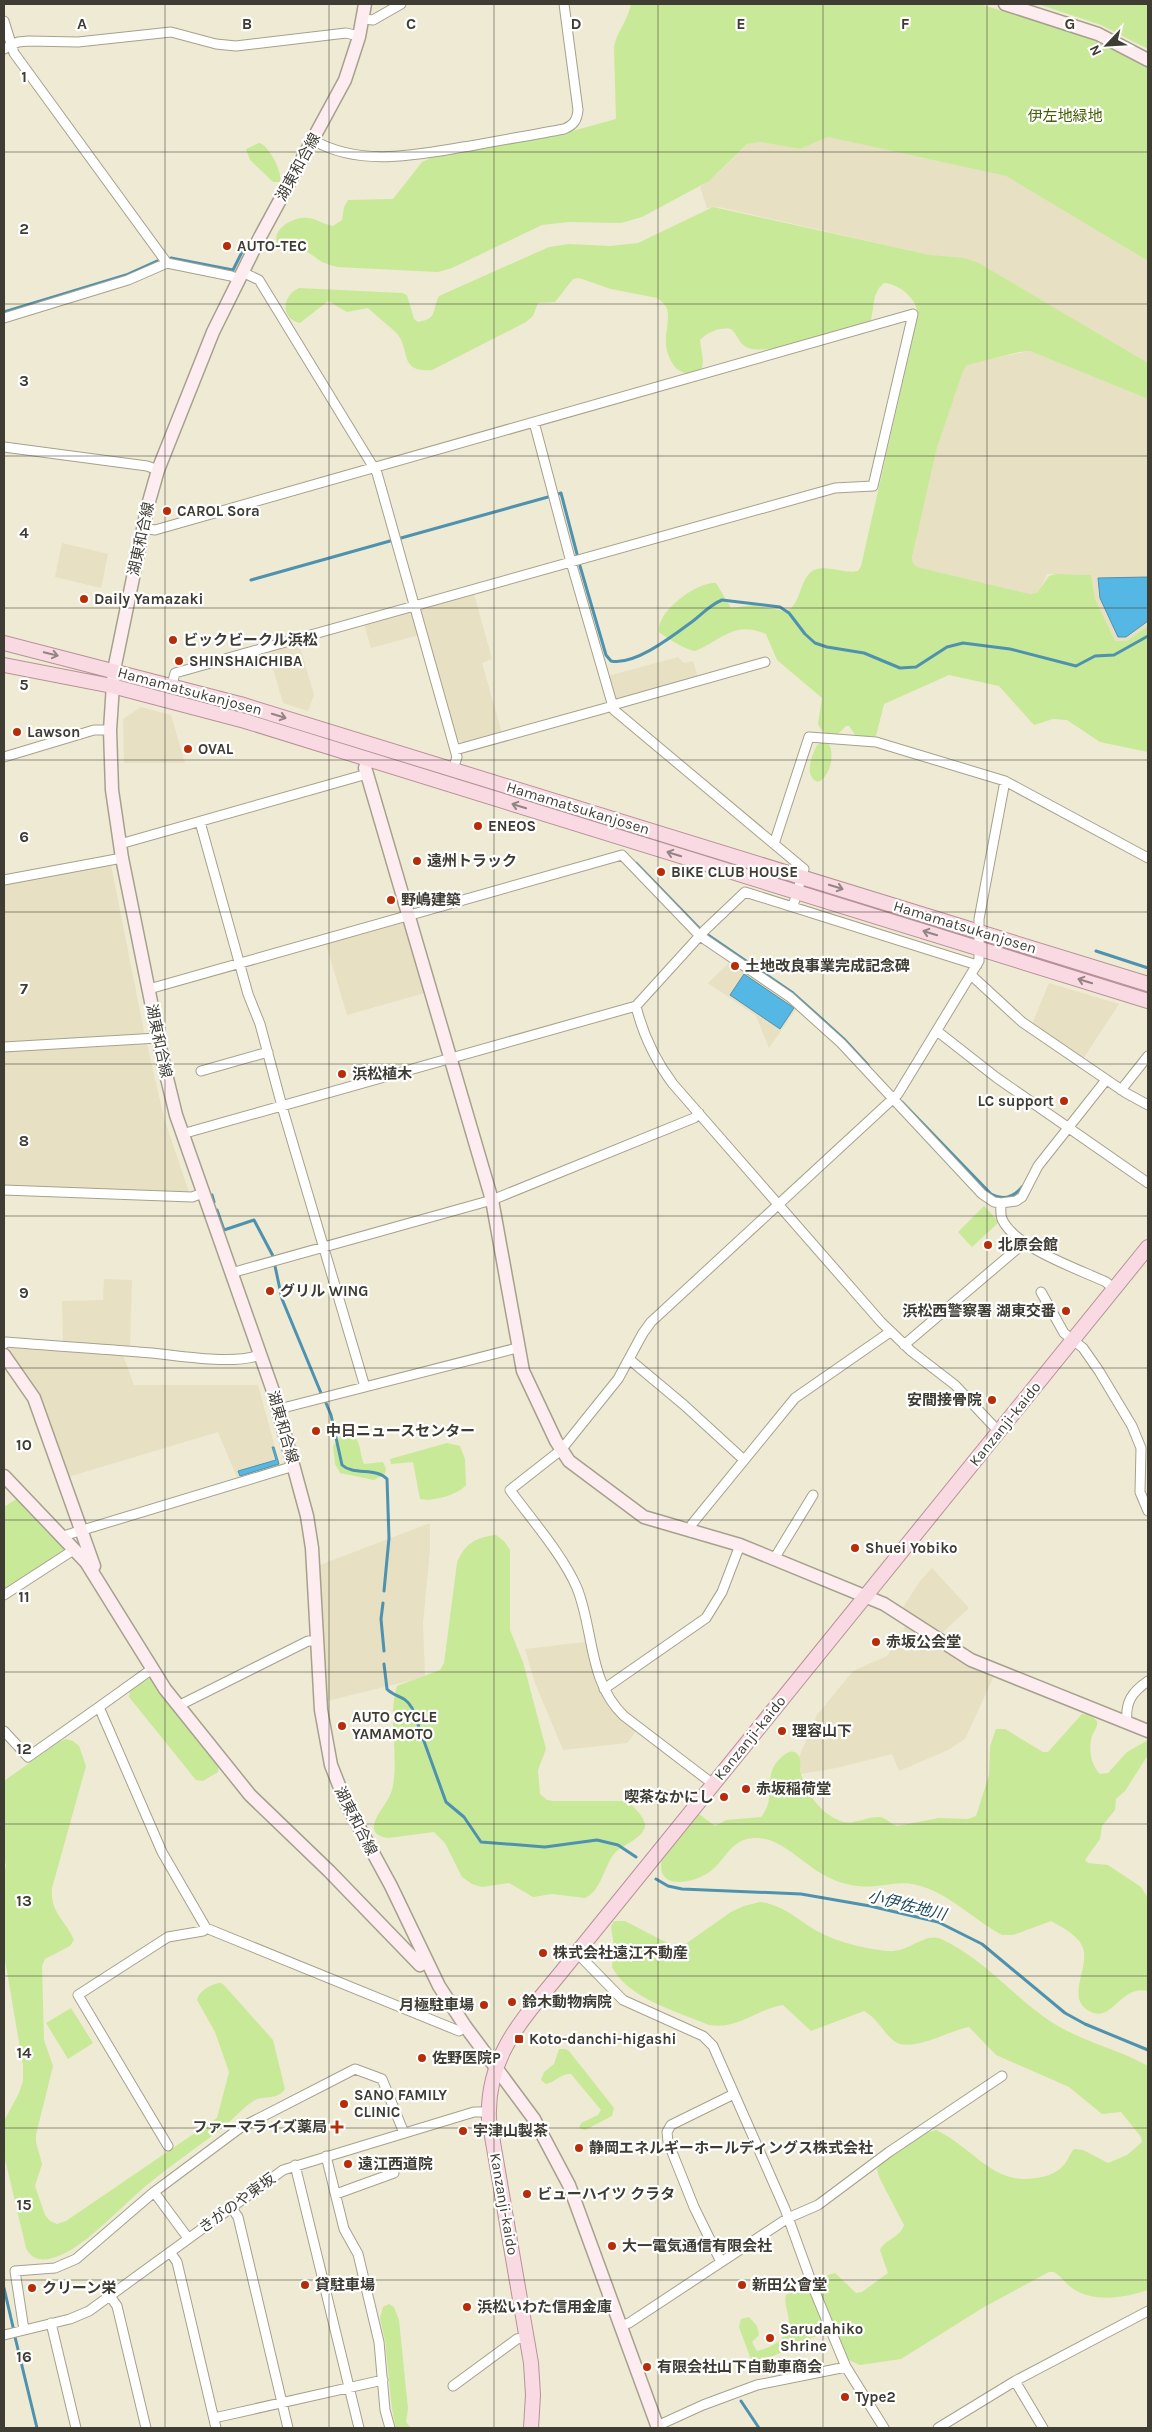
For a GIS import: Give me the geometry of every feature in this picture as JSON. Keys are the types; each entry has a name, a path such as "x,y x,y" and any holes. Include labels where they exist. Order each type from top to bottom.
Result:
{"main road":[{"name":"Hamamatsukanjosen","path":"4,643 240,704 1148,984"},
{"name":"Hamamatsukanjosen","path":"4,665 112,686 245,721 1148,1001"},
{"path":"1116,990 1121,976"},
{"name":"Kanzanji-kaido","path":"531,2428 532,2379 527,2337 489,2112 490,2093 496,2066 513,2032 1148,1247"}],"street":[{"name":"湖東和合線","path":"366,4 360,36 345,80 241,276 204,352 158,470 143,528 114,670 110,730 112,790 122,858 158,1038 182,1134 278,1410 294,1466 311,1540 323,1731 335,1778 444,1995 534,2119 561,2168 658,2427"},
{"path":"313,140 325,147 360,154 404,156 564,129 572,126 577,119 578,110 564,4"},
{"path":"1005,4 1098,34 1148,60"},
{"path":"363,19 373,20 397,5"},
{"path":"4,21 7,47 14,53 167,263"},
{"path":"7,47 29,40 87,42 171,32 216,44 236,46 346,33 360,36"},
{"path":"4,318 128,280 167,263 259,280 374,468 455,750 456,757 453,769"},
{"path":"143,528 155,530 913,314 873,486 836,488 175,673 172,686"},
{"path":"534,422 570,562 614,710 804,869 793,906"},
{"path":"4,447 147,466 158,470"},
{"path":"455,750 765,662"},
{"path":"4,757 94,730 110,730"},
{"path":"774,844 809,737 876,742 1005,781 1148,858"},
{"path":"368,759 365,768 492,1200 517,1348 523,1371 561,1450 578,1469 636,1513 652,1521 740,1545 884,1604 971,1660 1148,1731"},
{"path":"120,844 367,774"},
{"path":"713,1784 624,1716 612,1704 604,1690 588,1639 582,1606 574,1583 566,1567 510,1490 561,1450 614,1385 651,1322 898,1094 979,961 979,919 1005,781"},
{"path":"200,822 365,1387"},
{"path":"149,989 622,855 700,936 790,997 841,1042 892,1100 982,1194 994,1202 1016,1201 1022,1196 1036,1170 1106,1080"},
{"path":"4,880 122,858"},
{"path":"182,1134 636,1006 700,936 745,892 977,965"},
{"path":"971,975 1022,1022 1121,1090 1148,1105"},
{"path":"636,1006 640,1023 654,1055 673,1084 890,1332 955,1384 999,1432"},
{"path":"937,1031 997,1078 1148,1183"},
{"path":"4,1047 158,1038"},
{"path":"201,1071 268,1052"},
{"path":"1121,1090 1148,1056"},
{"path":"232,1274 492,1200 694,1118 699,1114"},
{"path":"4,1190 192,1197 202,1193"},
{"path":"1001,1203 1000,1213 1004,1222 1024,1243 1106,1282 1114,1289"},
{"path":"904,1345 1024,1243"},
{"path":"1041,1292 1064,1333 1083,1348 1109,1387 1137,1437 1142,1454 1140,1492 1148,1511"},
{"path":"690,1532 692,1524 787,1406 803,1390 890,1332"},
{"path":"4,1344 6,1342 206,1358 252,1358 260,1354"},
{"path":"278,1410 517,1348"},
{"path":"4,1355 31,1392 99,1580"},
{"path":"629,1358 677,1398 744,1460"},
{"path":"63,1536 294,1466"},
{"path":"4,1476 75,1549 99,1580 152,1669 178,1706 265,1811 329,1871 420,1965 427,1961"},
{"path":"774,1560 813,1495"},
{"path":"604,1690 706,1618 722,1592 740,1545"},
{"path":"4,1595 75,1549"},
{"path":"178,1706 308,1641 317,1641"},
{"path":"4,1731 28,1757 152,1669"},
{"path":"1127,1722 1127,1704 1130,1696 1148,1681"},
{"path":"99,1707 162,1852 206,1928 458,2031 465,2026"},
{"path":"168,2146 78,1995 168,1937 203,1931 206,1928"},
{"path":"577,1953 623,2000 709,2040 788,2218 815,2292 846,2367 884,2428"},
{"path":"24,2330 15,2271 55,2268 76,2259 154,2192 240,2128 355,2069 382,2079 404,2133"},
{"path":"620,2326 629,2323 788,2218 818,2205 889,2152 1002,2076"},
{"path":"721,2262 688,2191 668,2142 667,2132 671,2125 734,2094"},
{"name":"きがのや東坂","path":"4,2334 83,2314 276,2174 295,2165 474,2112 489,2112"},
{"path":"326,2156 344,2229 358,2254 379,2342 390,2428"},
{"path":"295,2165 359,2428"},
{"path":"336,2194 394,2173"},
{"path":"154,2192 188,2238"},
{"path":"231,2207 238,2217 288,2428"},
{"path":"170,2252 177,2262 216,2428"},
{"path":"110,2296 117,2306 146,2428"},
{"path":"938,2428 1015,2381 1148,2311"},
{"path":"51,2323 76,2428"},
{"path":"453,2386 517,2339 527,2337"},
{"path":"658,2427 703,2405 757,2385 846,2367"},
{"path":"214,2418 349,2386 383,2380"},
{"path":"1015,2381 1043,2428"}],"shaded area":[{"path":"828,137 1006,176 1148,261 1148,363 979,263 930,255 719,207 707,208 700,187 717,174 747,144 761,142 800,149"},
{"path":"1030,351 1148,399 1148,626 1127,641 1115,641 1113,638 1095,599 1091,575 1047,574 1037,593 1030,594 917,567 913,563 912,557 937,448 963,371 967,365 975,362"},
{"path":"62,543 108,554 101,588 55,577"},
{"path":"474,594 492,659 482,663 502,733 465,744 456,738 420,611 422,608"},
{"path":"410,612 413,613 419,635 371,648 364,624"},
{"path":"294,644 300,647 314,695 308,711 283,703 268,651"},
{"path":"678,657 684,663 693,661 698,678 616,701 608,676"},
{"path":"141,707 171,715 185,763 124,763 123,719"},
{"path":"111,865 145,1036 4,1043 4,885"},
{"path":"402,922 405,924 425,993 347,1015 326,944"},
{"path":"731,961 797,1008 769,1048 756,1016 708,983"},
{"path":"1049,983 1119,1004 1083,1059 1032,1024"},
{"path":"147,1044 164,1118 189,1192 4,1185 4,1051"},
{"path":"104,1279 132,1280 130,1346 63,1342 62,1301 103,1300"},
{"path":"10,1348 123,1355 134,1385 258,1385 280,1465 237,1478 218,1432 68,1477 36,1389 8,1351"},
{"path":"430,1523 430,1550 423,1623 425,1677 327,1701 320,1565"},
{"path":"932,1568 969,1608 940,1635 902,1609 920,1581"},
{"path":"906,1625 957,1659 994,1676 965,1739 948,1750 899,1771 892,1754 836,1768 801,1774 799,1757 817,1715 853,1671 887,1656"},
{"path":"585,1642 604,1699 615,1713 636,1731 627,1743 563,1750 535,1683 525,1649"}],"green space":[{"name":"伊左地緑地","path":"631,4 979,4 1067,30 1095,41 1148,68 1148,261 1006,176 828,137 800,149 761,142 747,144 709,181 642,217 621,223 569,222 542,225 452,268 438,272 337,267 322,262 305,252 286,251 278,245 276,239 281,228 293,220 310,218 333,226 342,220 344,207 348,200 393,199 422,162 437,155 565,133 616,119 614,48"},
{"path":"1038,4 1148,4 1148,49 1101,25"},
{"path":"259,143 271,154 279,172 280,182 273,182 250,160 246,149"},
{"path":"713,207 930,255 964,258 979,263 1148,363 1148,399 1030,351 967,365 963,371 937,448 912,557 913,563 917,567 1030,594 1037,593 1049,576 1056,574 1091,575 1095,599 1115,641 1127,641 1148,626 1148,752 1100,742 1067,720 1053,719 1034,725 999,686 949,675 884,704 876,736 856,736 849,726 846,726 838,734 832,735 824,732 818,724 822,698 777,660 766,634 755,630 737,630 695,651 681,646 659,632 664,615 671,607 689,592 708,584 716,583 731,608 753,605 784,611 793,606 806,578 814,570 826,568 852,572 858,571 861,566 918,315 915,303 902,289 884,283 875,296 871,320 864,324 804,342 770,349 756,349 746,347 731,329 714,331 700,340 702,368 688,373 678,369 670,359 666,345 668,313 661,301 657,298 611,289 579,278 573,279 555,302 538,303 533,316 526,322 432,370 414,368 407,359 402,341 398,335 368,308 347,312 328,301 300,323 289,317 287,312 286,302 289,296 299,288 402,293 407,295 414,319 418,322 424,321 432,316 439,296 549,247 569,244 610,246 638,243"},
{"path":"823,742 829,744 832,754 826,776 818,782 811,776 810,765 817,745"},
{"path":"984,1206 999,1222 972,1247 958,1232"},
{"path":"352,1436 358,1441 364,1464 383,1462 386,1469 385,1474 374,1480 340,1473 335,1464 333,1446 340,1437"},
{"path":"447,1443 460,1446 465,1459 466,1485 457,1492 444,1497 420,1499 413,1462 391,1464 390,1459"},
{"path":"18,1498 69,1550 4,1592 4,1507"},
{"path":"496,1535 504,1541 510,1550 510,1630 523,1662 546,1749 538,1770 540,1794 547,1800 553,1801 627,1801 638,1811 645,1825 644,1830 637,1838 614,1854 599,1884 585,1898 552,1894 533,1897 509,1883 482,1887 472,1884 462,1877 445,1843 434,1832 388,1838 379,1835 375,1831 376,1818 392,1790 394,1778 393,1711 397,1686 440,1670 444,1663 457,1563 467,1546 482,1538"},
{"path":"149,1678 219,1766 218,1772 203,1781 196,1780 129,1697 130,1690"},
{"path":"1082,1714 1091,1715 1097,1721 1090,1751 1094,1766 1100,1774 1108,1773 1127,1752 1148,1740 1148,1755 1125,1791 1116,1799 1115,1810 1102,1826 1100,1839 1085,1860 1088,1863 1108,1865 1141,1887 1148,1898 1148,1991 1139,1990 1131,1993 1105,2012 1099,2014 1083,2007 1079,2000 1078,1992 1083,1965 1083,1948 1074,1936 1051,1921 1013,1935 1002,1935 951,1900 929,1889 907,1883 865,1887 842,1883 813,1868 785,1848 766,1839 751,1838 740,1842 712,1870 696,1879 678,1882 670,1880 664,1876 661,1869 662,1858 699,1814 715,1826 726,1820 761,1817 769,1801 772,1770 784,1755 790,1752 795,1752 799,1757 800,1772 810,1795 831,1817 843,1822 880,1817 897,1826 939,1818 968,1819 976,1816 989,1775 990,1746 996,1729 1005,1729 1043,1752 1048,1752"},
{"path":"66,1739 73,1741 79,1746 86,1766 52,1888 53,1904 74,1940 70,1946 45,1959 42,1966 44,2040 53,2066 36,2135 42,2164 35,2186 45,2215 50,2221 57,2224 66,2221 217,2118 229,2072 215,2032 197,2000 200,1994 210,1986 217,1983 224,1985 273,2040 285,2089 278,2095 255,2100 251,2103 220,2130 147,2185 82,2243 51,2259 41,2259 32,2256 26,2248 4,2155 4,2121 19,2093 23,2081 23,2066 4,1954 4,1873 6,1865 4,1859 4,1781"},
{"path":"760,1902 784,1910 813,1929 828,1936 864,1947 895,1951 933,1937 939,1938 970,1956 1038,2013 1064,2030 1148,2066 1148,2290 1119,2297 1090,2296 1072,2288 1054,2272 1049,2272 984,2307 901,2359 860,2365 849,2360 819,2291 818,2283 822,2277 835,2273 856,2293 862,2292 888,2273 880,2250 885,2243 899,2233 904,2225 879,2177 877,2169 882,2162 925,2133 936,2130 949,2137 995,2171 1021,2179 1036,2178 1049,2175 1058,2170 1065,2164 1074,2149 1083,2150 1108,2163 1127,2155 1142,2142 1141,2137 1121,2112 1102,2114 1069,2087 996,2055 969,2027 920,2043 901,2044 886,2034 873,2017 864,2011 811,2031 783,2005 729,2025 709,2025 641,1996 619,1978 612,1967 614,1947 611,1927 614,1921 625,1921 675,1947 684,1945 731,1912"},
{"path":"71,2008 93,2043 68,2059 46,2023"},
{"path":"559,2049 569,2051 614,2108 612,2116 585,2130 579,2128 581,2123 598,2115 601,2110 571,2074 564,2075 546,2084 541,2080 544,2072 554,2064"},
{"path":"804,2287 812,2295 819,2308 824,2328 823,2333 758,2363 752,2362 739,2327 741,2319 749,2317 757,2326 759,2335 752,2342 757,2351 770,2347 785,2335 788,2329 786,2295"},
{"path":"389,2304 394,2307 399,2320 408,2409 406,2422 411,2428 396,2428 392,2409 385,2341 380,2318 383,2307"}],"water":[{"path":"1148,577 1148,621 1126,637 1118,637 1100,598 1098,578"},
{"path":"744,974 794,1008 780,1029 730,995"},
{"path":"272,1447 274,1447 279,1464 240,1476 238,1471 276,1460"}],"waterway":[{"path":"171,258 233,270 246,244"},
{"path":"4,312 126,275 157,261"},
{"path":"558,494 561,493 577,554"},
{"path":"401,538 548,497"},
{"path":"251,580 390,541"},
{"path":"580,566 606,655 611,661 631,659 654,648 722,600 780,607 789,613 805,634 815,643 827,647 864,653 900,668 916,667 947,647 963,643 1010,649 1076,666 1095,656 1114,655 1148,636"},
{"path":"636,863 699,928"},
{"path":"708,935 793,993 844,1039 868,1065"},
{"path":"1096,951 1148,968"},
{"path":"902,1102 991,1194 1008,1197 1016,1193 1023,1186"},
{"path":"212,1195 214,1202"},
{"path":"217,1210 224,1230 254,1220 273,1256"},
{"path":"275,1266 282,1299 321,1393"},
{"path":"326,1403 331,1415 342,1465 353,1470 377,1473 387,1479 389,1538 384,1591"},
{"path":"383,1603 381,1619 384,1651"},
{"path":"384,1664 387,1689 406,1700 412,1708 446,1802 464,1817 481,1842 545,1847 597,1840 618,1845 636,1857"},
{"name":"小伊佐地川","path":"656,1879 668,1886 682,1889 801,1894 870,1906 938,1922 982,1944 1065,2013 1085,2024 1148,2050"},
{"path":"4,2288 13,2327"},
{"path":"15,2337 37,2428"},
{"path":"741,2401 759,2428"}],"place":[{"name":"AUTO-TEC","path":"227,246"},
{"name":"CAROL Sora","path":"167,511"},
{"name":"Daily Yamazaki","path":"84,599"},
{"name":"ビックビークル浜松","path":"173,640"},
{"name":"SHINSHAICHIBA","path":"179,661"},
{"name":"Lawson","path":"17,732"},
{"name":"OVAL","path":"188,749"},
{"name":"ENEOS","path":"478,826"},
{"name":"遠州トラック","path":"417,861"},
{"name":"BIKE CLUB HOUSE","path":"661,872"},
{"name":"野嶋建築","path":"391,900"},
{"name":"土地改良事業完成記念碑","path":"735,966"},
{"name":"浜松植木","path":"342,1074"},
{"name":"LC support","path":"1064,1101"},
{"name":"北原会館","path":"988,1245"},
{"name":"グリル WING","path":"270,1291"},
{"name":"浜松西警察署 湖東交番","path":"1066,1311"},
{"name":"安間接骨院","path":"992,1400"},
{"name":"中日ニュースセンター","path":"316,1431"},
{"name":"Shuei Yobiko","path":"855,1548"},
{"name":"赤坂公会堂","path":"876,1642"},
{"name":"AUTO CYCLE YAMAMOTO","path":"342,1726"},
{"name":"理容山下","path":"782,1731"},
{"name":"赤坂稲荷堂","path":"746,1789"},
{"name":"喫茶なかにし","path":"724,1797"},
{"name":"株式会社遠江不動産","path":"543,1953"},
{"name":"鈴木動物病院","path":"512,2002"},
{"name":"月極駐車場","path":"484,2005"},
{"name":"Koto-danchi-higashi","path":"519,2039"},
{"name":"佐野医院P","path":"422,2058"},
{"name":"SANO FAMILY CLINIC","path":"344,2104"},
{"name":"ファーマライズ薬局","path":"337,2127"},
{"name":"宇津山製茶","path":"463,2131"},
{"name":"静岡エネルギーホールディングス株式会社","path":"579,2148"},
{"name":"遠江西道院","path":"348,2164"},
{"name":"ビューハイツ クラタ","path":"527,2194"},
{"name":"大一電気通信有限会社","path":"612,2246"},
{"name":"貸駐車場","path":"305,2285"},
{"name":"新田公會堂","path":"742,2285"},
{"name":"クリーン栄","path":"32,2288"},
{"name":"浜松いわた信用金庫","path":"467,2307"},
{"name":"Sarudahiko Shrine","path":"770,2338"},
{"name":"有限会社山下自動車商会","path":"647,2367"},
{"name":"Type2","path":"845,2397"}]}
